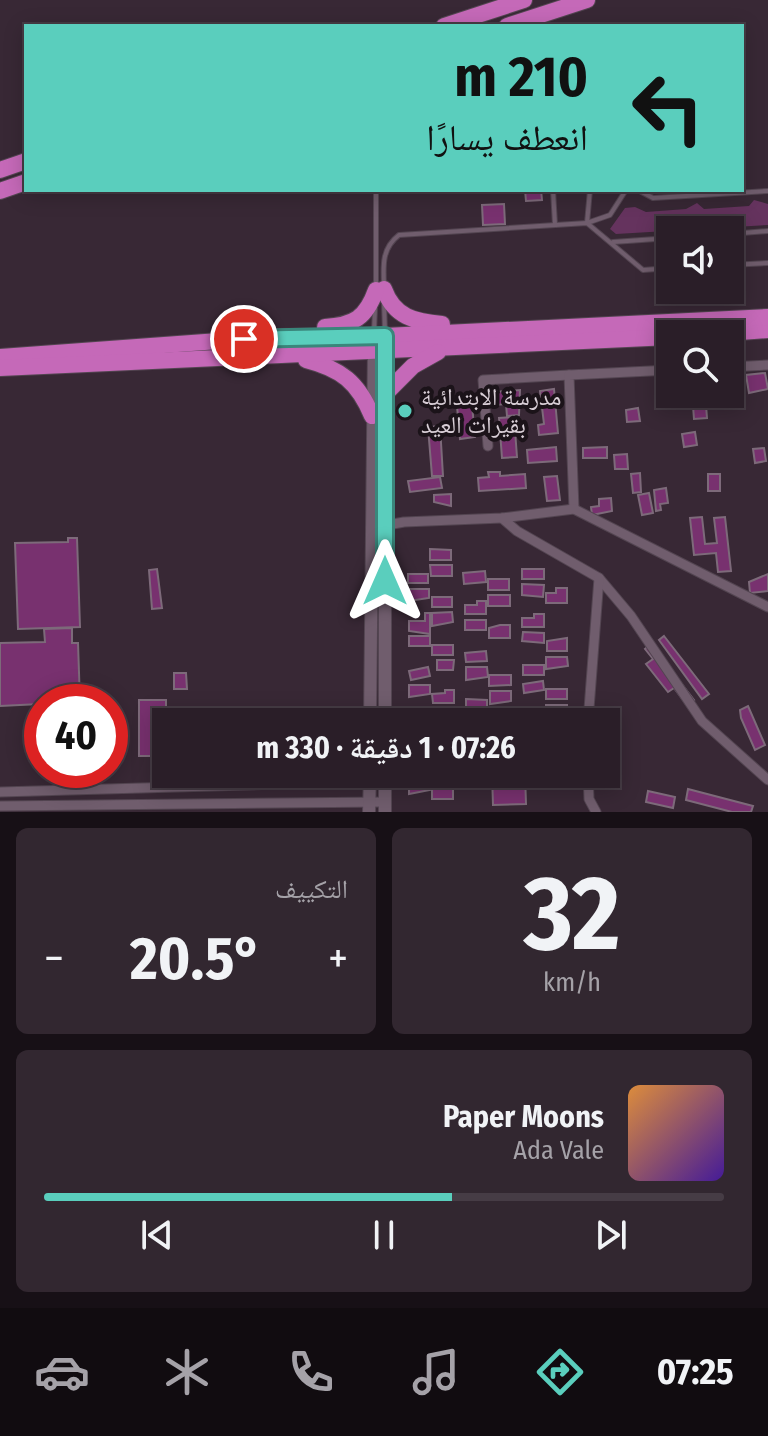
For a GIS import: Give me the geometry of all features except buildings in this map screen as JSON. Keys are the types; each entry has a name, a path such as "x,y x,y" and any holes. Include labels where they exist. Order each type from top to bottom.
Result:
{"highway":[{"path":"450,24 524,0"},
{"path":"513,24 587,0"},
{"path":"0,170 24,162"},
{"path":"0,191 24,183"},
{"path":"274,337 294,330 353,323 369,308 380,289 394,309 411,320 484,330"},
{"path":"0,368 289,355 484,330 768,317"},
{"path":"744,332 768,330"},
{"path":"0,357 274,337 450,348 656,338"},
{"path":"384,395 413,366 450,348"},
{"path":"289,355 330,366 345,374 362,394 372,416"}],"street":[{"path":"379,343 384,395 385,708"},
{"path":"370,708 372,416 379,343"},
{"path":"744,366 768,365"},
{"path":"488,446 483,380 656,371"},
{"path":"569,375 574,509"},
{"path":"371,528 574,509 768,607"},
{"path":"502,518 517,531 599,578 631,616 702,721 768,780"},
{"path":"589,708 599,578"},
{"path":"0,792 152,786"},
{"path":"589,788 589,799 596,812"},
{"path":"0,806 385,807"}],"lane":[{"path":"642,192 653,198 768,191"},
{"path":"376,192 379,343"},
{"path":"553,192 555,225"},
{"path":"587,223 590,192"},
{"path":"379,343 380,289 385,252 399,235 599,222 610,215 625,192"},
{"path":"587,223 643,270 656,269"},
{"path":"744,233 768,231"},
{"path":"611,242 656,239"},
{"path":"744,264 768,263"}],"shaded area":[{"path":"754,200 768,204 768,225 744,226 744,216 656,216 656,232 616,234 610,229 625,208 635,207 646,212 686,209 697,203 704,209 749,206"}],"place":[{"name":"مدرسة الابتدائية بقيرات العيد","path":"405,411"}],"route":[{"path":"244,339 385,336 385,581"}]}
